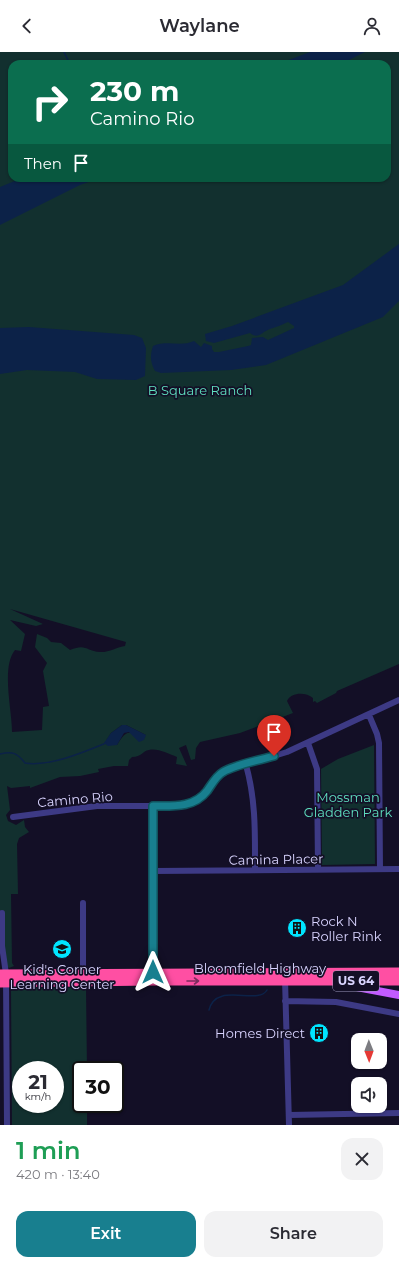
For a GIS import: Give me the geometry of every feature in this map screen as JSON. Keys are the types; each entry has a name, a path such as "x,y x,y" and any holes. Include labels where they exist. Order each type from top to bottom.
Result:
{"highway":[{"name":"Bloomfield Highway","path":"3,978 153,976 285,971 399,972"},
{"name":"Bloomfield Highway","path":"3,978 83,973 285,981 399,981"}],"main road":[{"path":"314,981 362,987 399,994"}],"street":[{"name":"Camino Rio","path":"13,817 97,806 180,806 190,804 200,799 217,777 224,771 246,765 308,743 399,700"},
{"path":"369,715 379,743 380,869"},
{"path":"308,743 315,761 317,773 318,869"},
{"path":"246,765 252,785 255,806 255,870"},
{"path":"153,806 153,976"},
{"name":"Camina Placer","path":"153,871 399,869"},
{"path":"83,903 83,973"},
{"path":"2,913 7,1125"},
{"path":"285,971 289,1125"},
{"path":"285,1001 342,1003 399,1014"},
{"path":"289,1115 399,1113"}],"green space":[{"name":"B Square Ranch","path":"0,52 399,52 399,664 337,691 336,693 317,703 315,701 313,702 313,698 307,695 299,694 292,696 287,701 293,713 240,733 200,742 196,748 195,759 191,760 186,745 179,748 187,766 176,764 177,757 152,750 132,757 129,760 128,766 114,766 98,769 99,772 80,776 60,777 30,788 30,786 11,788 7,786 10,810 6,815 8,821 16,825 24,820 25,827 29,832 19,838 17,844 18,894 11,894 12,963 14,966 9,968 7,966 0,913","holes":["10,609 126,642 125,646 103,652 83,647 70,650 61,643 51,642 47,638 37,634 35,647 47,663 43,671 49,706 43,707 42,730 12,732 8,689 9,667 15,650 21,651 25,634 10,620 36,626 43,624","122,725 126,725 146,735 128,733 123,736 117,745 106,741 111,733"]},
{"name":"Mossman Gladden Park","path":"374,745 375,864 322,865 321,769 338,759"},
{"path":"15,987 86,988 87,1061 72,1061 72,1113 87,1113 87,1125 12,1125 11,991"}],"water":[{"path":"310,52 365,52 349,60 289,60"},
{"path":"12,182 89,182 80,185 0,225 0,187"},
{"path":"399,244 399,301 383,317 266,365 231,370 161,373 155,371 153,368 151,362 151,352 153,346 158,344 189,343 194,341 201,347 204,343 212,346 214,352 219,352 251,345 252,338 263,337 268,340 294,328 294,326 288,322 267,330 258,336 250,333 214,343 206,341 205,334 232,326 343,285"},
{"path":"29,327 134,335 142,338 146,348 145,376 136,380 97,379 75,372 27,370 0,374 0,328"},
{"path":"122,725 126,725 146,735 144,740 139,742 129,732 124,733 117,745 108,746 104,743 111,733"}],"waterway":[{"path":"64,52 68,60"},
{"path":"0,754 12,753 20,757 25,763 45,763 66,758 106,743"},
{"path":"209,1010 213,1001 220,997 228,995 255,996 262,994 267,990"}],"place":[{"name":"Rock N Roller Rink","path":"297,928"},
{"name":"Kid's Corner Learning Center","path":"62,949"},
{"name":"Homes Direct","path":"319,1033"}],"route":[{"path":"153,972 153,806 180,806 190,804 200,799 217,777 224,771 274,756"}]}
